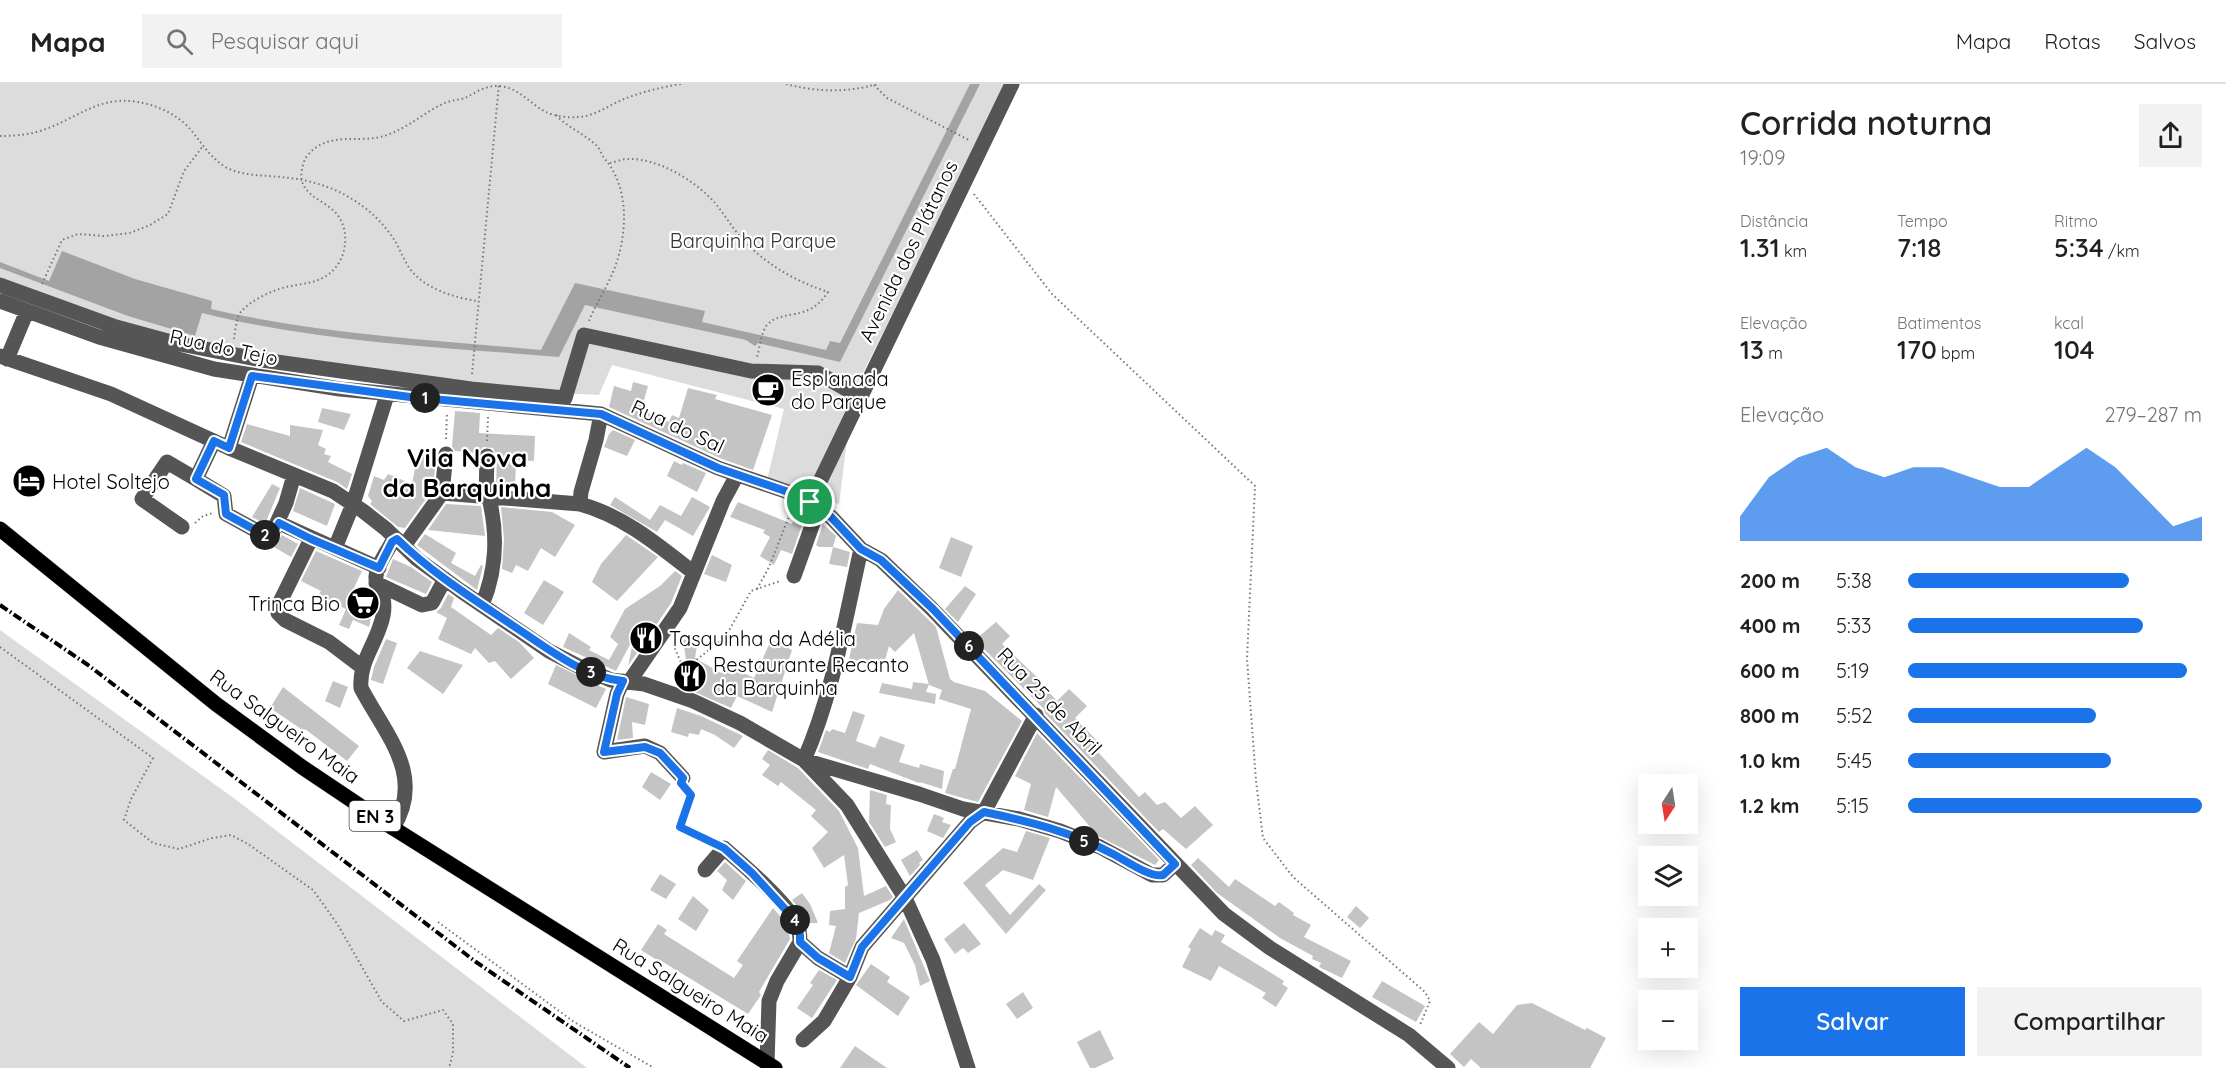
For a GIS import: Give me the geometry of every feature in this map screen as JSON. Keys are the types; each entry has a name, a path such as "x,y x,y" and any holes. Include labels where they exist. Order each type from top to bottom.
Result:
{"main road":[{"name":"Rua Salgueiro Maia","path":"0,529 224,710 326,784 771,1065"}],"street":[{"name":"Avenida dos Plátanos","path":"794,576 808,502 1012,84"},
{"path":"0,285 116,327 175,343 261,360 471,389 565,398 584,335 751,371 818,373 853,393 862,395"},
{"name":"Rua do Tejo","path":"0,301 99,337 164,357 214,369 387,394 601,414"},
{"path":"27,311 4,357 111,394 229,448 333,491 353,504 444,579 559,656 611,680 644,684 670,692 740,723 804,760 963,809 1019,819 1060,831 1100,847 1152,874 1163,875 1175,864"},
{"path":"229,448 252,376"},
{"path":"335,548 353,504 387,394"},
{"path":"580,504 601,414"},
{"name":"Rua do Sal","path":"601,414 737,475 808,502"},
{"path":"196,479 214,441"},
{"path":"401,543 442,493 446,454"},
{"path":"482,605 493,573 495,551 494,521 488,498 487,456"},
{"path":"182,527 142,499 167,462 224,495 226,514 270,538 279,523 294,475"},
{"path":"683,778 660,753 645,747 604,752 617,694 680,608 723,501 737,475"},
{"path":"442,493 580,504 598,510 636,529 694,573"},
{"name":"Rua 25 de Abril","path":"808,502 831,517 861,549 890,568 1036,715 1224,914 1270,948 1414,1039 1448,1068"},
{"path":"279,523 335,548 422,605 432,603 444,579"},
{"path":"311,539 280,602 278,613 285,620 329,642 362,666"},
{"path":"393,828 405,805 404,774 398,750 361,688 362,666 380,627 384,608 378,575 392,542 401,543"},
{"path":"804,760 825,701 861,549"},
{"path":"803,1040 824,1021 850,977 862,947 970,822 984,812 1036,715"},
{"path":"804,760 847,805 905,898 933,960 968,1068"},
{"path":"709,865 724,848 752,873 796,921 800,942 777,981 769,1001 771,1065"},
{"path":"800,942 818,958 850,977"}],"path":[{"path":"555,115 578,117 592,114 624,99 681,84"},
{"path":"786,84 826,91 851,90 876,85 886,98 957,134"},
{"path":"471,389 499,85"},
{"path":"236,326 239,315 246,308 279,290 317,282 332,273 345,249 346,235 337,214 310,195 301,180 302,167 307,156 331,140 349,138 366,140 384,136 410,125 447,102 460,100 486,87 499,85 555,115 597,146 602,156 610,163 622,194 623,221 615,268 593,311"},
{"path":"0,136 39,132 87,108 103,104 137,102 157,107 188,127 207,153 216,161 239,172 301,180 331,188 367,210 394,240 410,269 427,284 464,299 478,301"},
{"path":"41,287 62,240 78,234 104,236 130,233 168,214 184,171 203,146"},
{"path":"610,163 627,159 668,168 701,188 742,239 763,258 783,273 802,283 828,292 821,302 810,310 779,317 766,327 761,346"},
{"path":"964,183 1052,294 1255,486 1247,659 1256,781 1263,838 1293,878 1425,992 1430,1001 1414,1039"},
{"path":"446,454 448,400"},
{"path":"487,456 489,404"},
{"path":"757,589 808,502"},
{"path":"182,527 184,522 192,525 203,516 224,509"},
{"path":"666,628 685,672 689,666 726,636 751,591 794,576"},
{"path":"0,647 153,758 131,799 124,820 153,843 179,849 212,838 231,835 248,843 313,890 338,925 382,1002 404,1021 442,1010 453,1024 453,1053 449,1068"},
{"path":"683,778 681,783 691,795 680,827 724,848"},
{"path":"438,922 574,1022 654,1068"}],"green space":[{"name":"Barquinha Parque","path":"0,84 1006,84 853,393 839,504 767,480 784,409 612,365 599,395 535,392 200,352 0,291"},
{"path":"0,630 235,799 587,1068 0,1068"}],"shaded area":[{"path":"970,84 980,84 840,362 758,343 755,346 746,340 585,305 559,357 335,337 290,331 202,313 195,336 128,316 0,268 0,262 49,281 62,251 135,279 212,301 211,309 252,318 375,335 541,350 575,283 705,311 702,322 826,350 830,341 840,343"}],"building":[{"path":"633,382 648,386 641,410 669,422 672,415 679,418 688,388 717,395 715,399 772,415 753,470 722,459 609,407 614,386 631,391"},
{"path":"322,408 351,414 344,430 318,422"},
{"path":"455,411 480,413 479,433 535,436 534,461 516,460 515,489 496,488 497,456 493,448 483,447 478,453 455,451 452,446"},
{"path":"247,424 290,436 290,425 323,430 318,445 326,449 324,454 331,456 328,462 352,474 347,489 337,482 241,442"},
{"path":"613,430 635,440 627,456 604,447"},
{"path":"418,452 436,456 433,489 405,528 398,527 370,504 372,501 368,496 374,476 384,480 388,474 412,484"},
{"path":"674,461 706,473 697,492 667,476"},
{"path":"272,484 280,488 265,524 252,517"},
{"path":"300,488 335,504 327,526 293,511"},
{"path":"615,497 650,520 660,505 681,516 692,497 710,507 693,536 665,520 657,532 610,505"},
{"path":"738,502 792,524 798,507 806,513 792,554 781,550 774,565 760,556 770,537 763,533 765,530 730,517"},
{"path":"446,504 481,506 485,536 428,530"},
{"path":"501,507 552,512 575,525 555,557 541,548 528,571 516,565 512,573 502,569 504,539"},
{"path":"823,524 836,536 833,547 816,545"},
{"path":"425,534 456,553 451,563 475,576 481,565 483,566 477,590 417,545"},
{"path":"282,535 298,544 291,557 274,547"},
{"path":"626,535 658,557 617,601 592,582 601,564"},
{"path":"951,537 973,546 961,577 939,568"},
{"path":"833,547 850,552 847,567 829,564"},
{"path":"316,551 362,571 351,594 374,603 369,627 353,620 349,629 339,625 346,609 318,596 321,591 301,581"},
{"path":"712,555 732,565 726,582 704,574"},
{"path":"393,559 411,567 432,582 426,594 386,577"},
{"path":"675,571 682,576 671,603 628,666 634,637 616,671 563,647 569,633 591,647 589,650 609,660 618,644 610,637 625,609 660,586"},
{"path":"544,580 564,592 543,625 524,613"},
{"path":"965,586 976,594 958,622 945,609"},
{"path":"898,590 936,627 950,679 985,691 1022,721 978,802 945,793 953,769 955,769 971,709 939,699 942,690 929,685 914,633 895,652 889,646 883,667 849,659 857,623 878,625 884,609"},
{"path":"448,594 454,598 451,607 491,635 498,628 519,642 534,658 511,679 495,661 489,663 475,648 471,654 438,639 447,618 436,612 441,608"},
{"path":"996,622 1010,636 1002,644 1038,678 1057,701 1069,689 1087,706 1075,718 1102,746 1097,751 1139,797 1145,792 1157,805 1165,802 1181,818 1195,806 1213,825 1186,849 1163,829 1159,832 1045,713 1044,709 975,640"},
{"path":"386,639 397,643 383,684 371,680"},
{"path":"698,639 695,658 721,673 726,664 754,678 771,640 792,650 772,712 737,696 731,708 683,687 689,679 683,640"},
{"path":"420,651 463,665 443,694 407,668"},
{"path":"556,665 606,689 596,708 548,684"},
{"path":"333,681 348,687 340,708 325,701"},
{"path":"913,682 929,684 926,692 936,694 935,704 879,693 882,683 912,689"},
{"path":"283,687 359,746 347,761 305,729 304,731 270,708"},
{"path":"626,697 649,704 645,725 632,722 633,738 617,740"},
{"path":"677,708 701,716 743,736 734,748 701,729 699,735 689,733 688,737 671,732"},
{"path":"853,711 865,715 856,741 875,748 880,736 905,745 899,762 919,768 920,764 944,771 942,789 919,783 870,764 868,769 818,752 826,730 830,732 832,729 845,733"},
{"path":"1037,733 1159,860 1155,865 1098,836 1056,787 1048,817 1024,810 1031,784 1015,776"},
{"path":"768,750 798,768 839,811 858,848 864,896 886,886 893,897 859,913 856,939 845,963 829,953 836,926 829,925 830,911 845,909 845,887 848,885 844,855 824,868 812,848 828,832 811,816 816,810 781,782 778,786 762,775 770,765 762,759"},
{"path":"651,772 671,784 660,800 642,787"},
{"path":"870,790 887,795 886,804 891,805 890,829 896,842 885,847 869,822"},
{"path":"934,814 944,818 942,822 951,825 943,838 927,831"},
{"path":"1026,831 1050,838 1033,880 1003,870 985,885 1010,915 1039,884 1046,890 1006,934 963,883 1003,848 1017,852"},
{"path":"917,850 923,860 910,876 901,860"},
{"path":"1198,858 1229,887 1235,879 1275,906 1279,902 1294,913 1293,915 1311,925 1304,937 1351,961 1342,978 1319,967 1321,963 1312,959 1313,956 1280,938 1217,893 1191,865"},
{"path":"725,862 746,881 733,900 722,890 727,880 717,871"},
{"path":"660,874 676,884 666,899 650,890"},
{"path":"802,893 810,904 818,923 807,923 803,913 792,900"},
{"path":"693,896 709,910 696,931 678,919"},
{"path":"1356,906 1369,918 1360,928 1347,917"},
{"path":"773,908 787,924 790,939 759,992 761,995 748,1014 641,950 658,924 667,930 664,934 734,978 743,965 737,961"},
{"path":"904,919 930,981 920,986 915,965 904,943 891,938"},
{"path":"964,923 981,944 968,953 963,948 955,954 944,939"},
{"path":"1200,928 1212,936 1215,930 1225,935 1221,942 1284,981 1282,984 1288,988 1276,1007 1262,998 1266,993 1219,966 1211,981 1182,967 1191,949 1188,947"},
{"path":"871,964 890,977 887,982 910,997 898,1016 856,985"},
{"path":"819,970 837,980 812,1018 797,1008 813,985 810,983"},
{"path":"1382,981 1425,1006 1416,1022 1372,997"},
{"path":"1023,992 1033,1008 1017,1019 1006,1004"},
{"path":"1532,1003 1606,1038 1590,1068 1481,1068 1471,1059 1464,1067 1450,1054 1479,1022 1493,1034 1517,1005"},
{"path":"1100,1030 1114,1059 1090,1068 1077,1042"},
{"path":"855,1046 887,1068 840,1068"}],"railway":[{"path":"0,605 88,665 476,962 630,1068"}],"place":[{"name":"Esplanada do Parque","path":"768,390"},
{"name":"Hotel Soltejo","path":"29,481"},
{"name":"Trinca Bio","path":"363,603"},
{"name":"Tasquinha da Adélia","path":"646,638"},
{"name":"Restaurante Recanto da Barquinha","path":"690,676"}],"district":[{"name":"Vila Nova da Barquinha","path":"467,472"}],"route":[{"path":"252,376 410,397 601,414 718,468 770,485 810,502 831,517 861,549 881,560 933,609 1175,864 1159,876 1100,847 1060,831 984,812 970,822 862,947 850,977 818,958 800,942 796,921 752,873 724,848 680,827 691,795 681,783 683,778 660,753 645,747 604,752 617,694 623,681 611,680 549,651 444,579 417,559 397,539 392,542 379,568 279,523 270,538 226,514 224,495 196,479 214,441 229,448 252,376"}]}
